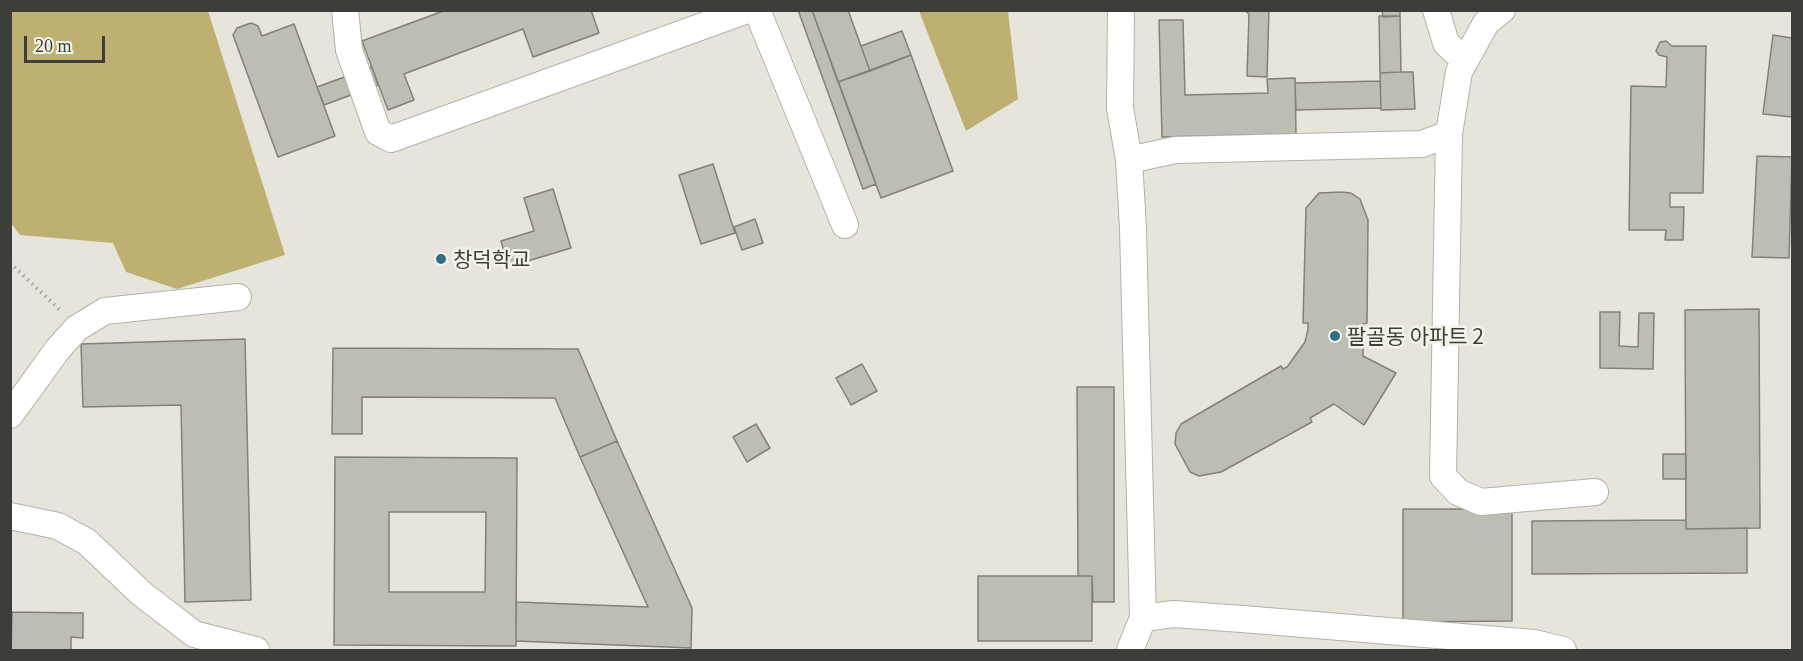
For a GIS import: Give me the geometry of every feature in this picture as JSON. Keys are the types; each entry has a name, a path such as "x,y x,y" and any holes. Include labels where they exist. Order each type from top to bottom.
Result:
{"street":[{"path":"345,10 349,50 378,132 391,139 747,10"},
{"path":"757,10 845,225"},
{"path":"1121,10 1120,108 1129,160 1143,618 1130,651"},
{"path":"1436,10 1446,43 1465,61"},
{"path":"1502,10 1486,23 1459,72 1449,134 1443,476 1458,492 1481,501 1595,492"},
{"path":"1129,160 1175,150 1422,144 1449,134"},
{"path":"10,415 58,349 78,328 105,311 238,297"},
{"path":"10,516 58,526 87,542 142,594 194,634 256,651"},
{"path":"1143,618 1174,614 1255,620 1534,643 1563,651"}],"path":[{"path":"10,263 78,328"}],"shaded area":[{"path":"11,10 208,11 285,255 177,289 126,272 113,243 20,235 10,222"},
{"path":"919,11 1008,11 1018,99 966,131"}],"building":[{"path":"446,10 591,10 599,33 533,57 523,29 404,74 414,100 388,110 362,41"},
{"path":"798,10 812,10 876,184 863,189"},
{"path":"812,10 848,10 870,71 838,82"},
{"path":"1244,10 1269,10 1267,77 1247,76 1249,14"},
{"path":"1382,10 1400,10 1400,16 1383,17"},
{"path":"1379,16 1400,16 1401,72 1380,73"},
{"path":"1159,20 1183,20 1185,95 1268,93 1267,79 1295,78 1296,134 1162,137"},
{"path":"251,23 258,26 262,36 294,24 335,136 278,157 233,35 237,28"},
{"path":"902,31 911,55 870,71 861,46"},
{"path":"1773,35 1792,38 1792,117 1763,114"},
{"path":"1666,41 1672,46 1706,46 1703,193 1670,193 1670,207 1684,207 1683,240 1665,240 1666,230 1629,230 1631,86 1666,87 1667,57 1659,55 1656,51 1660,42"},
{"path":"911,55 953,171 881,198 838,82"},
{"path":"372,67 378,85 324,105 317,87"},
{"path":"1413,72 1415,109 1381,110 1380,73"},
{"path":"1380,81 1381,108 1296,110 1295,83"},
{"path":"1757,156 1792,157 1789,258 1752,257"},
{"path":"713,164 735,233 701,244 679,175"},
{"path":"553,189 571,248 508,267 501,241 534,231 524,198"},
{"name":"팔골동 아파트 2","path":"1319,193 1351,193 1360,199 1368,220 1367,323 1363,324 1363,356 1396,373 1364,425 1334,404 1310,418 1312,422 1221,472 1199,476 1190,472 1175,444 1176,433 1181,424 1281,366 1283,369 1287,367 1305,342 1308,329 1308,323 1303,323 1306,208"},
{"path":"755,219 763,243 742,250 734,227"},
{"path":"1759,309 1760,528 1686,529 1685,310"},
{"path":"1600,312 1620,312 1619,346 1638,347 1639,313 1654,313 1653,369 1600,368"},
{"path":"245,339 251,600 185,602 181,405 83,407 81,344"},
{"path":"333,348 578,349 617,441 580,457 555,398 362,397 362,434 332,434"},
{"path":"862,364 877,391 851,405 836,378"},
{"path":"1077,387 1114,387 1114,602 1093,602 1092,576 1078,576"},
{"path":"756,424 770,448 747,462 733,437"},
{"path":"617,441 692,608 691,648 516,641 516,602 648,607 580,457"},
{"path":"1663,454 1686,454 1686,479 1663,479"},
{"path":"335,457 517,458 516,646 334,645","holes":["389,512 486,512 485,592 389,592"]},
{"path":"1403,509 1512,509 1512,621 1403,622"},
{"path":"1686,520 1686,529 1747,528 1747,573 1532,574 1532,521"},
{"path":"978,576 1092,576 1092,641 978,641"},
{"path":"12,612 83,613 83,638 71,637 71,650 11,650"}],"place":[{"name":"창덕학교","path":"441,259"},
{"name":"팔골동 아파트 2","path":"1335,336"}]}
